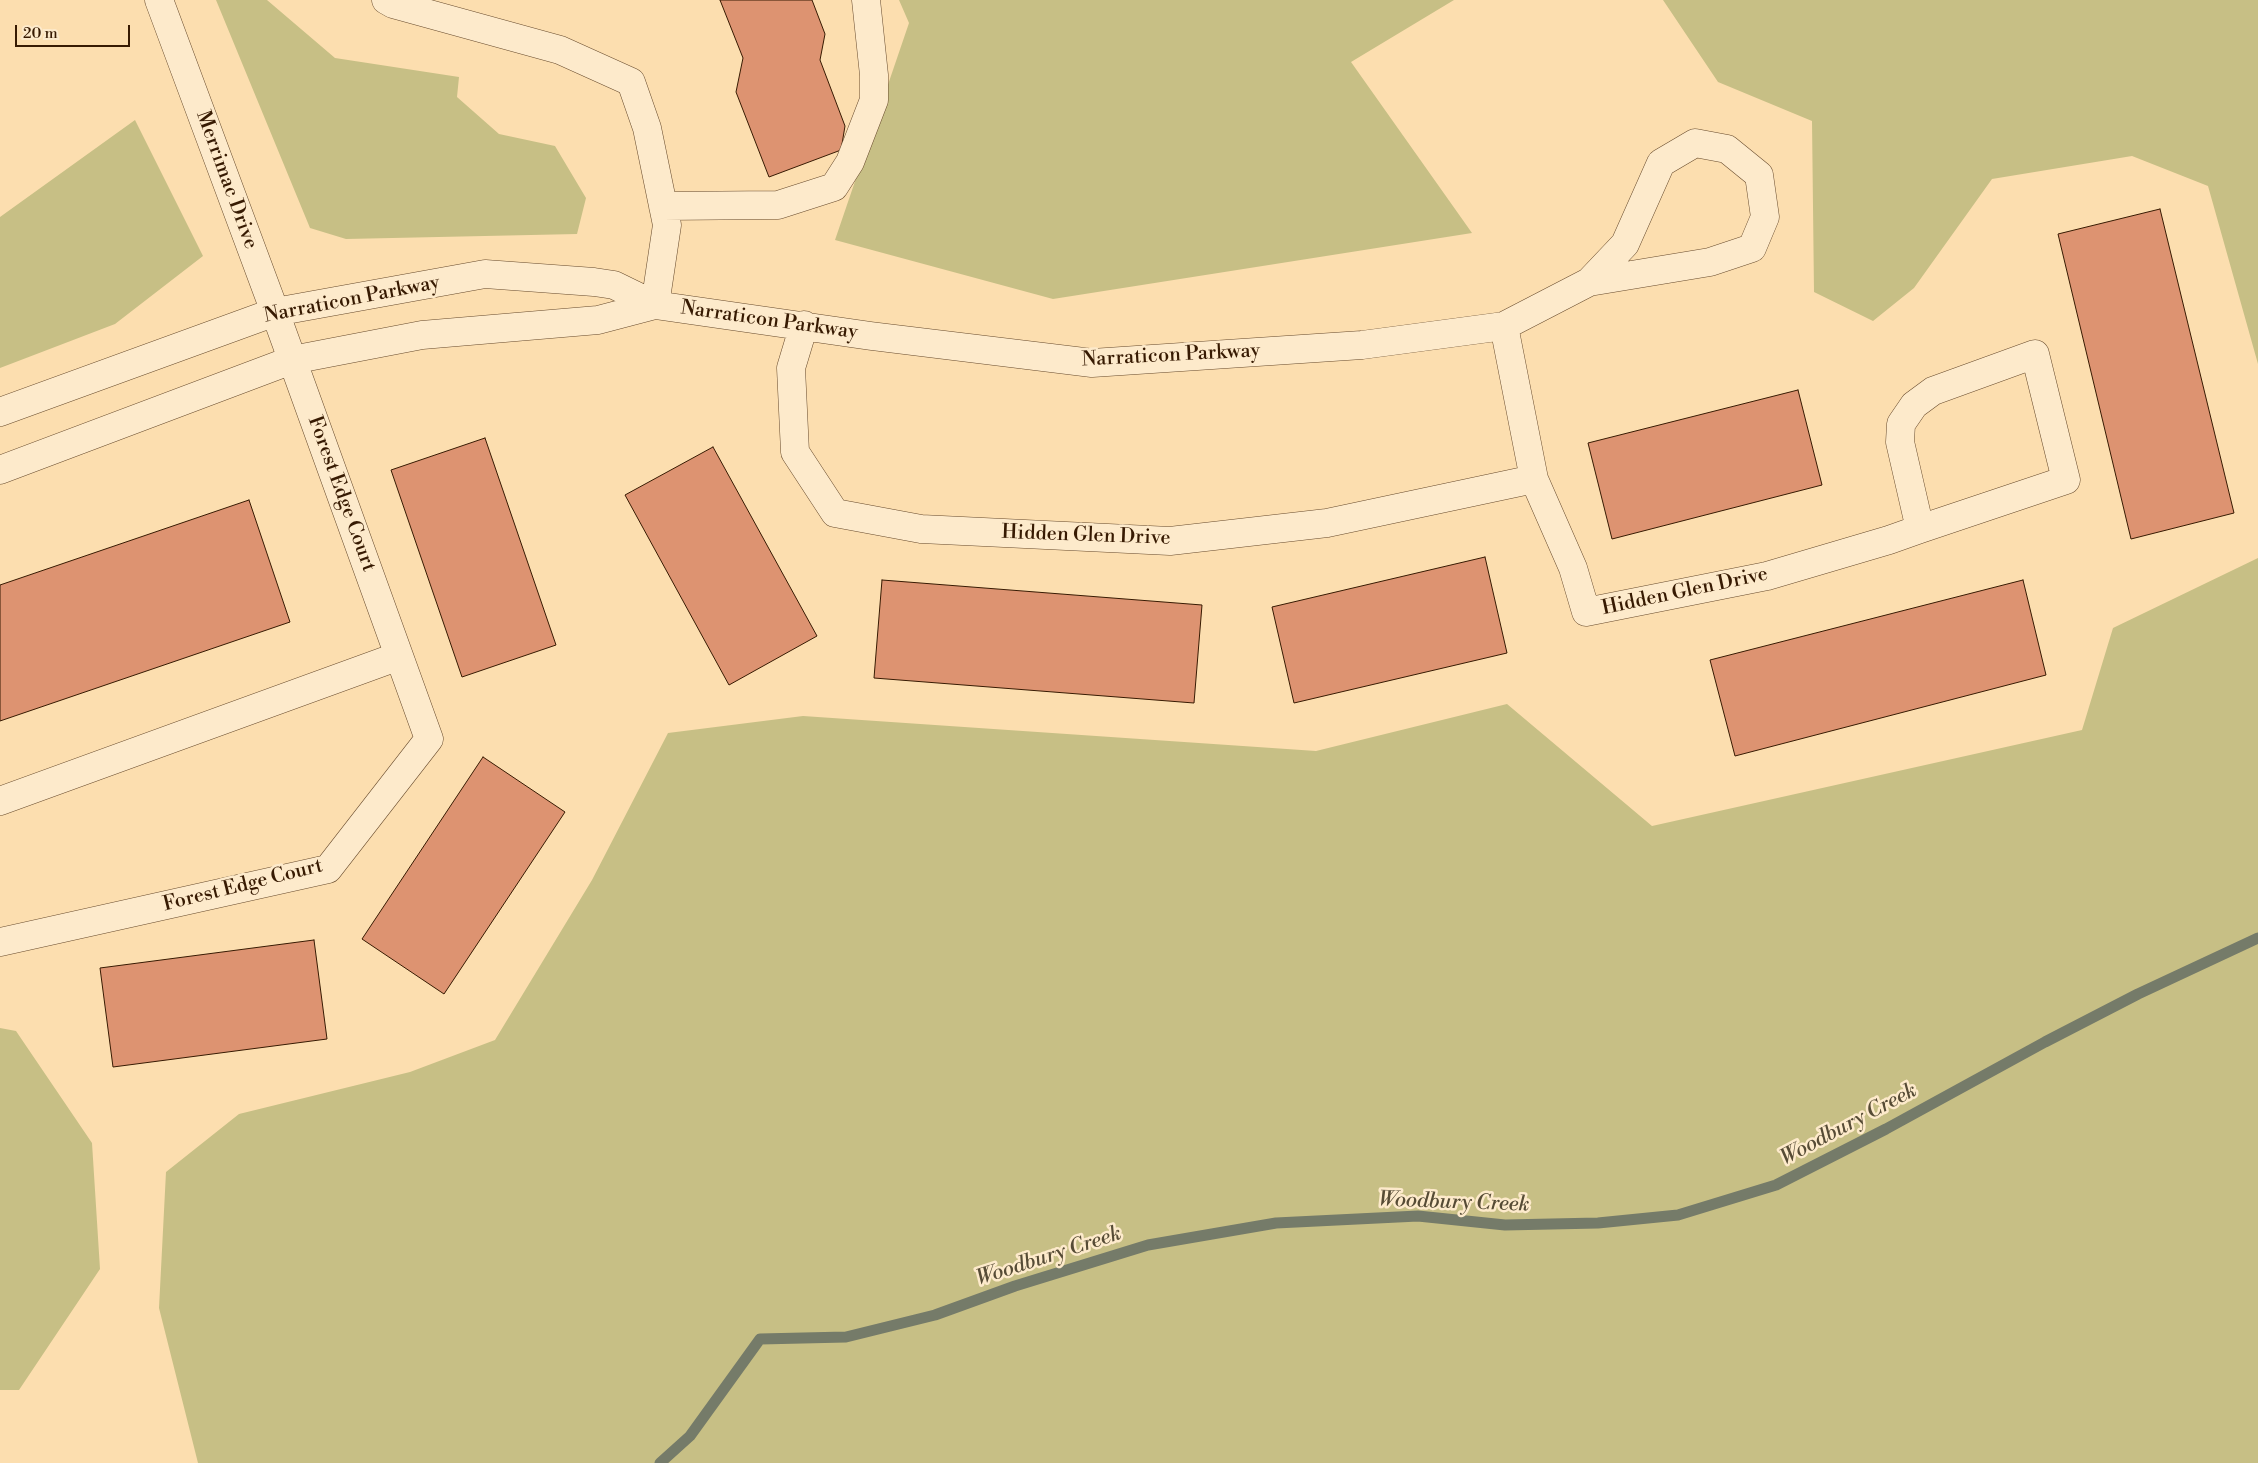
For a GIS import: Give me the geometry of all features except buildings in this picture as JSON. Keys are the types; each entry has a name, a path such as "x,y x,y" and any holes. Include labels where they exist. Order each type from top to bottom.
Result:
{"street":[{"name":"Merrimac Drive","path":"159,0 292,360"},
{"path":"386,0 393,4 560,50 631,82 647,128 667,224 655,305"},
{"path":"663,206 778,204 834,187 850,162 874,100 874,75 866,0"},
{"path":"1694,143 1727,149 1759,174 1765,217 1752,248 1710,262 1589,282 1625,244 1661,163 1694,143"},
{"name":"Narraticon Parkway","path":"0,412 275,312 485,274 614,286 655,305 1092,363 1362,345 1504,326 1589,282"},
{"name":"Narraticon Parkway","path":"0,470 292,360 422,335 598,320 655,305"},
{"name":"Hidden Glen Drive","path":"804,325 791,368 795,452 835,513 921,529 1170,541 1327,523 1534,479"},
{"name":"Hidden Glen Drive","path":"1504,326 1534,479 1573,568 1586,612 1767,576 1920,529 2066,480 2035,354 1933,392 1914,405 1901,424 1900,442 1920,529"},
{"name":"Forest Edge Court","path":"0,942 328,869 430,739 292,360"},
{"path":"0,801 400,656"}],"shaded area":[{"path":"216,0 267,0 335,58 459,77 457,97 499,134 555,146 586,198 577,234 346,239 310,228"},
{"path":"899,0 1454,0 1351,62 1472,233 1053,299 835,240 909,23"},
{"path":"1663,0 2258,0 2258,364 2208,186 2132,156 1992,179 1914,288 1873,321 1814,292 1812,121 1718,82"},
{"path":"135,120 203,256 115,324 0,368 0,217"},
{"path":"2258,558 2258,1463 198,1463 159,1308 166,1172 239,1114 410,1072 495,1040 592,880 668,733 803,716 1316,751 1507,704 1652,826 2082,730 2113,628"},
{"path":"0,1028 16,1031 92,1143 100,1269 19,1390 0,1390"}],"waterway":[{"name":"Woodbury Creek","path":"660,1463 690,1436 760,1339 846,1337 935,1315 1015,1286 1148,1245 1276,1223 1418,1216 1505,1225 1598,1223 1678,1215 1776,1185 1886,1129 2045,1042 2138,994 2258,938"}]}
